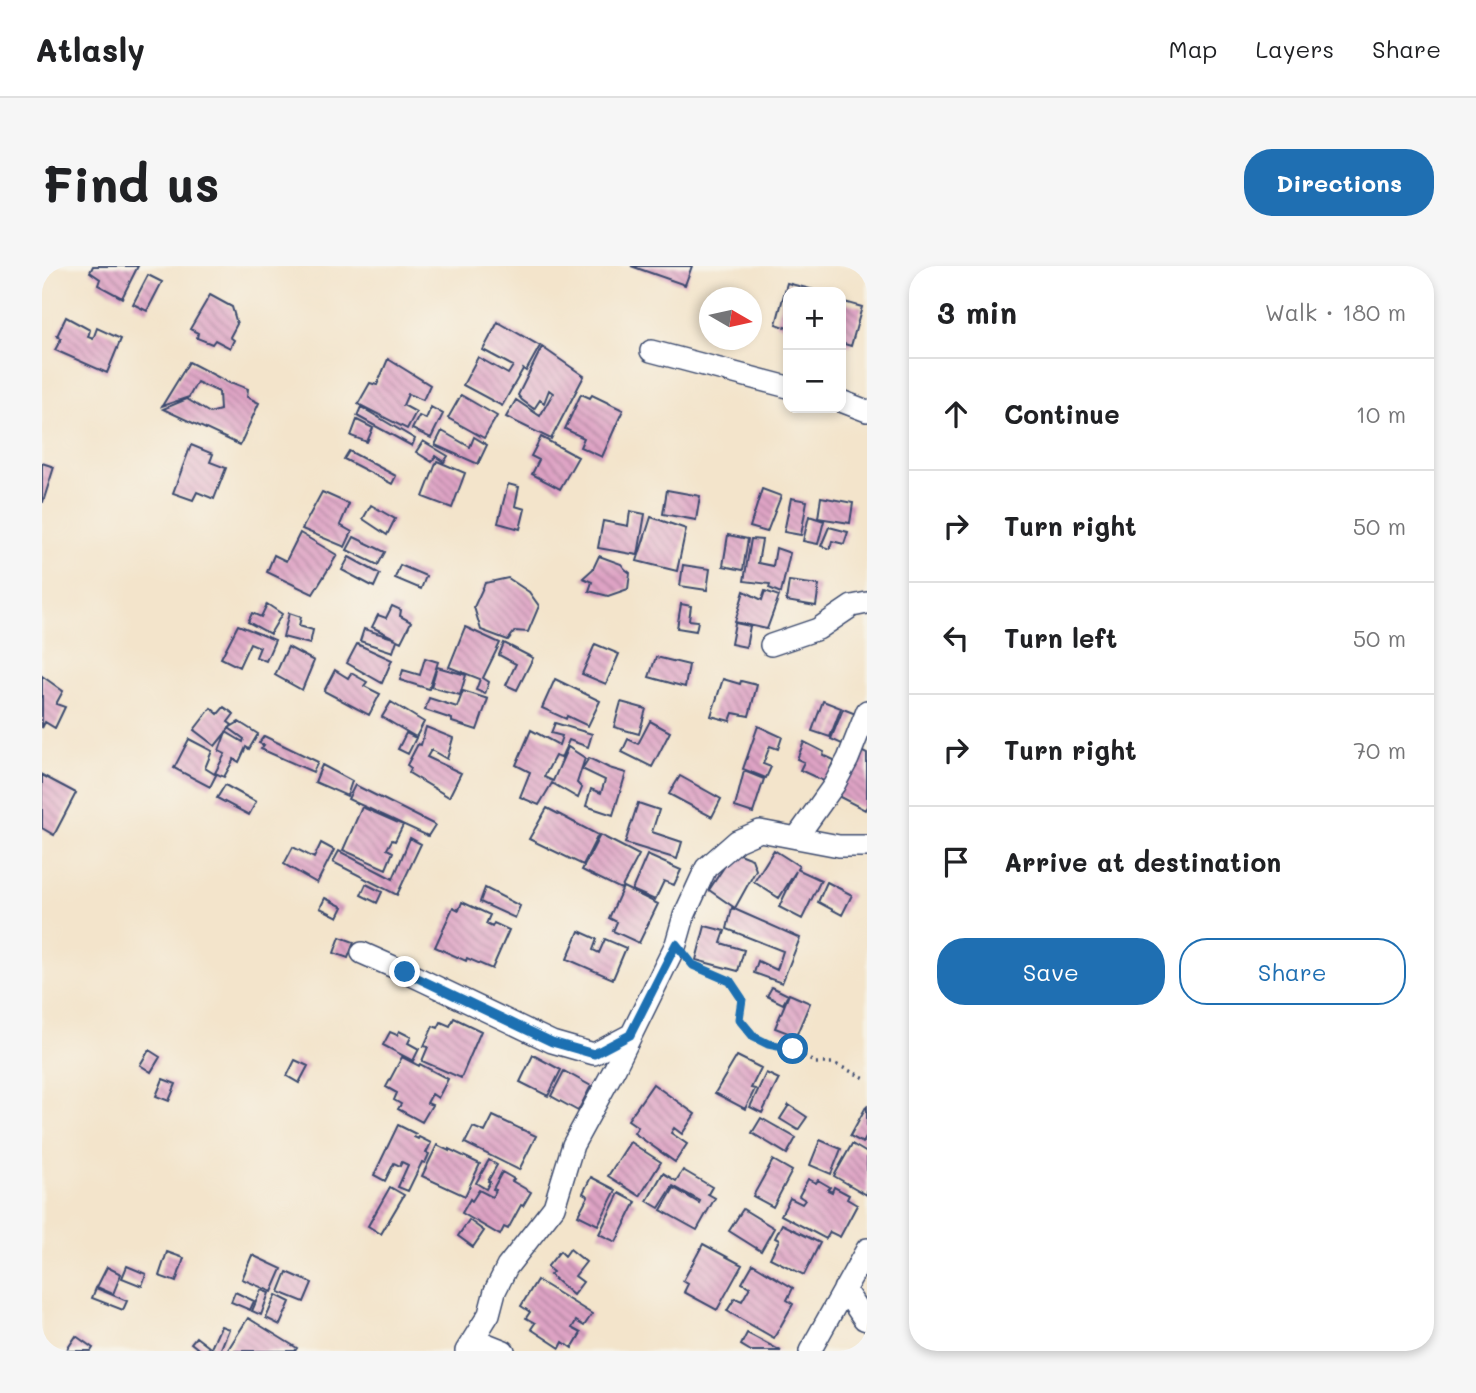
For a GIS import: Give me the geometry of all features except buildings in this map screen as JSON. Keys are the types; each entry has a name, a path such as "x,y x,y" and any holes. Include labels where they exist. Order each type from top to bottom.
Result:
{"street":[{"path":"651,351 783,386"},
{"path":"846,403 867,411"},
{"path":"771,646 818,629 852,606 867,603"},
{"path":"797,837 834,785 848,759 867,711"},
{"path":"504,1351 470,1345 489,1314 495,1291 507,1267 554,1207 573,1145 615,1068 676,944 684,916 706,868 737,841 760,831 839,846 867,846"},
{"path":"362,953 552,1042 594,1054 630,1035"},
{"path":"810,1351 867,1249"},
{"path":"844,1289 867,1320"}],"path":[{"path":"676,944 693,965 730,981 742,999 739,1019 754,1037 768,1044 793,1049 815,1063 832,1063 867,1079"}],"route":[{"path":"405,972 552,1042 594,1054 630,1035 676,944 693,965 730,981 742,999 739,1019 754,1037 768,1044 793,1049"}]}
